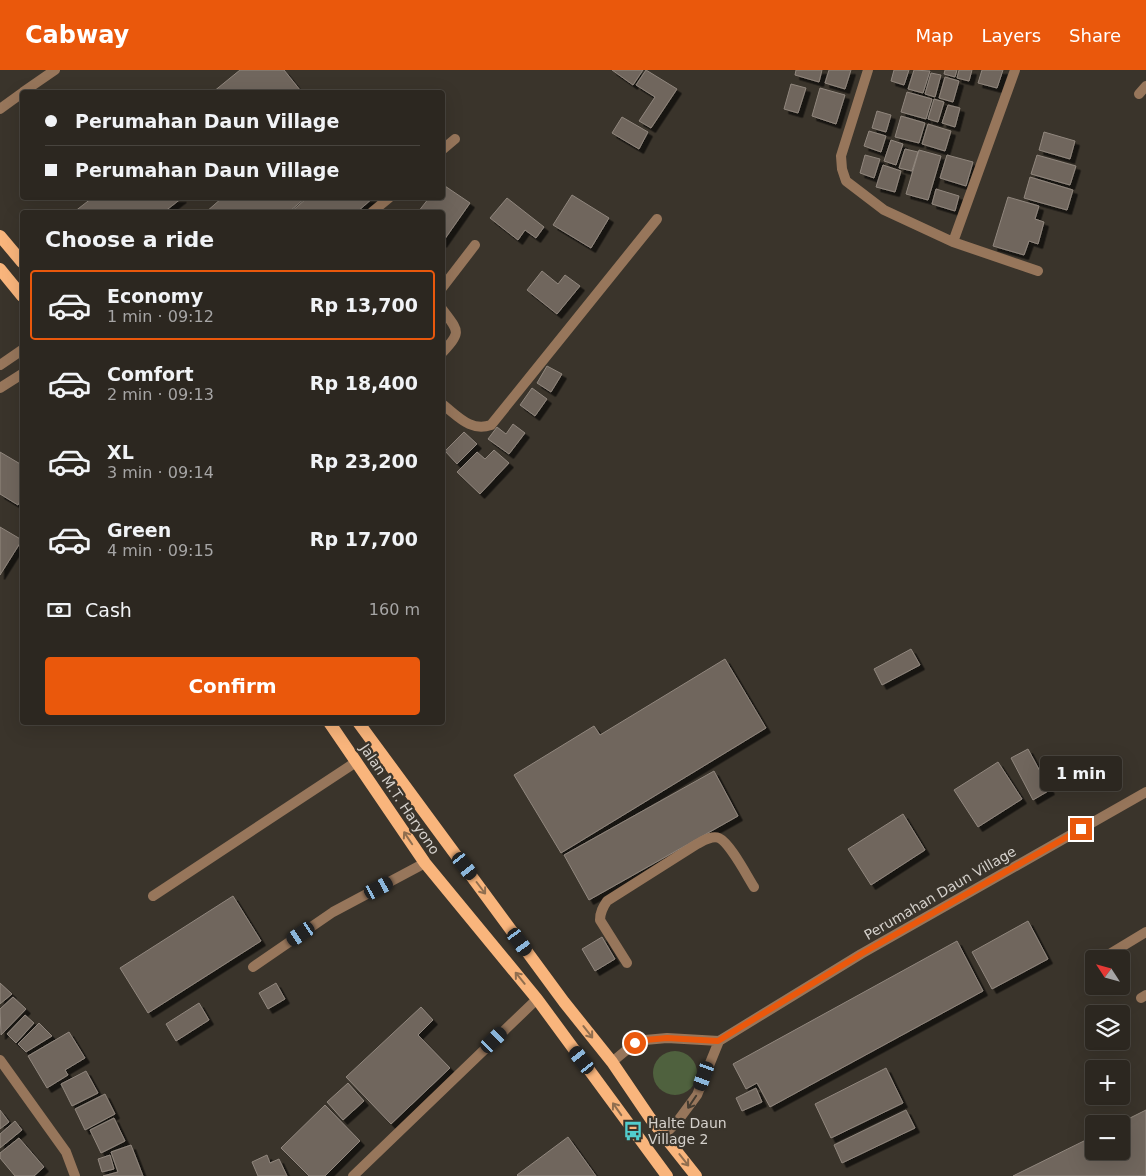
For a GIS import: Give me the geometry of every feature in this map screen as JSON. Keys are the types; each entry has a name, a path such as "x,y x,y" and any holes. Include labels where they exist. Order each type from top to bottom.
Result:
{"main road":[{"path":"0,236 20,260"},
{"path":"0,269 20,294"},
{"name":"Jalan M.T. Haryono","path":"331,725 425,863 537,999 667,1176"},
{"name":"Jalan M.T. Haryono","path":"360,725 564,1002 612,1062 696,1176"},
{"path":"594,1075 612,1062"},
{"path":"647,1149 664,1135"}],"street":[{"path":"27,90 55,70"},
{"path":"868,70 841,156 842,169 846,181 884,210 953,242 1038,270"},
{"path":"953,242 1015,70"},
{"path":"0,109 20,95"},
{"path":"445,147 454,139"},
{"path":"374,210 387,200"},
{"path":"445,406 470,425 479,428 491,425 657,219"},
{"path":"445,284 475,245"},
{"path":"445,313 456,329 457,334 445,350"},
{"path":"0,364 20,351"},
{"path":"0,388 20,375"},
{"path":"153,896 356,762"},
{"name":"Perumahan Daun Village","path":"718,1041 861,954 1146,792"},
{"path":"626,963 600,920 602,907 607,901 697,844 710,838 719,838 728,846 754,887"},
{"path":"254,967 333,912 425,863"},
{"path":"1116,950 1146,932"},
{"path":"353,1176 537,999"},
{"path":"612,1062 635,1043 645,1040 667,1038 718,1041 697,1094 677,1122 664,1135"},
{"path":"1,1063 66,1152 73,1175"}],"green space":[{"path":"675,1051 687,1055 693,1061 697,1073 693,1085 687,1091 675,1095 663,1091 657,1085 653,1073 657,1061 663,1055"}],"building":[{"path":"240,70 284,70 300,90 215,90"},
{"path":"612,70 643,70 633,85"},
{"path":"646,70 677,89 651,128 639,121 655,97 636,85"},
{"path":"796,70 822,70 819,82 795,75"},
{"path":"829,70 851,70 845,89 825,83"},
{"path":"894,70 909,70 904,85 891,81"},
{"path":"914,70 930,71 923,93 908,89"},
{"path":"945,70 957,70 955,77 944,74"},
{"path":"959,70 972,70 969,81 957,78"},
{"path":"982,70 1003,70 997,88 978,83"},
{"path":"931,73 941,75 935,97 925,94"},
{"path":"945,77 959,81 953,102 939,98"},
{"path":"791,84 806,88 798,113 784,109"},
{"path":"820,88 845,95 836,124 812,116"},
{"path":"907,92 932,99 926,119 901,112"},
{"path":"934,99 944,102 938,122 928,119"},
{"path":"948,105 960,108 955,127 942,123"},
{"path":"877,111 891,115 886,132 872,128"},
{"path":"901,116 925,123 919,143 895,137"},
{"path":"622,117 648,132 639,149 612,133"},
{"path":"928,124 951,131 945,151 922,144"},
{"path":"869,131 886,136 881,152 864,146"},
{"path":"1044,132 1075,141 1070,159 1039,150"},
{"path":"891,140 903,144 896,165 884,161"},
{"path":"905,149 918,152 912,171 899,168"},
{"path":"919,150 941,156 928,200 906,194"},
{"path":"865,155 880,159 874,178 860,173"},
{"path":"947,155 973,162 966,186 940,178"},
{"path":"1037,155 1076,166 1070,185 1031,174"},
{"path":"883,165 901,171 895,192 876,187"},
{"path":"1030,177 1073,190 1067,210 1024,198"},
{"path":"445,186 470,203 445,239 445,210 420,210 427,200 445,200"},
{"path":"936,189 959,196 955,211 932,204"},
{"path":"572,195 609,218 591,248 553,225"},
{"path":"1008,197 1039,206 1035,219 1044,222 1038,244 1029,241 1024,255 993,246"},
{"path":"507,198 544,227 536,238 525,230 518,240 490,218"},
{"path":"89,200 179,200 167,210 77,210"},
{"path":"220,200 303,200 291,210 208,210"},
{"path":"305,200 371,200 359,210 293,210"},
{"path":"542,271 558,284 565,275 580,286 557,314 527,290"},
{"path":"547,366 562,374 551,392 537,383"},
{"path":"532,388 547,399 535,416 520,405"},
{"path":"513,424 525,433 509,454 488,439 497,427 506,434"},
{"path":"464,432 477,444 457,464 445,451"},
{"path":"494,450 509,463 480,494 457,472 477,452 485,459"},
{"path":"0,452 20,464 20,501 18,505 0,494"},
{"path":"0,527 20,539 20,543 0,575"},
{"path":"911,649 920,665 882,685 874,669"},
{"path":"725,659 766,728 561,853 514,775 594,726 600,735"},
{"path":"1028,749 1050,790 1033,800 1011,758"},
{"path":"998,762 1022,799 978,827 954,790"},
{"path":"714,771 738,816 589,900 564,855"},
{"path":"903,814 925,850 871,885 848,849"},
{"path":"233,896 261,941 148,1013 120,968"},
{"path":"1028,921 1048,959 992,989 972,952"},
{"path":"602,937 615,959 595,971 582,949"},
{"path":"957,941 983,991 770,1107 757,1083 746,1089 733,1064"},
{"path":"0,983 12,994 0,1004"},
{"path":"276,983 285,999 268,1009 259,993"},
{"path":"13,997 26,1009 1,1035 0,1009"},
{"path":"199,1003 209,1020 176,1041 166,1024"},
{"path":"421,1007 433,1020 418,1035 450,1068 391,1124 346,1077"},
{"path":"25,1015 34,1023 16,1043 7,1034"},
{"path":"39,1023 52,1036 26,1052 18,1044"},
{"path":"69,1032 85,1058 65,1070 68,1075 47,1088 28,1056"},
{"path":"886,1068 903,1103 831,1138 815,1104"},
{"path":"86,1071 98,1093 72,1106 61,1084"},
{"path":"348,1083 364,1101 343,1120 327,1102"},
{"path":"756,1088 762,1102 742,1111 736,1098"},
{"path":"105,1094 115,1114 85,1130 75,1109"},
{"path":"325,1105 360,1141 325,1176 309,1176 281,1148"},
{"path":"0,1110 9,1122 0,1129"},
{"path":"906,1110 915,1128 842,1163 834,1145"},
{"path":"1146,1110 1146,1176 1013,1176 1085,1140 1085,1160 1130,1160 1130,1118"},
{"path":"114,1118 125,1141 101,1153 90,1130"},
{"path":"15,1121 22,1130 0,1148 0,1134"},
{"path":"568,1137 596,1176 517,1175"},
{"path":"19,1138 44,1167 34,1176 15,1176 0,1158 0,1153"},
{"path":"131,1145 143,1176 103,1176 118,1172 111,1152"},
{"path":"110,1155 114,1169 102,1172 98,1159"},
{"path":"267,1155 270,1163 279,1159 287,1176 258,1176 252,1162"}],"place":[{"name":"Halte Daun Village 2","path":"633,1131"}],"route":[{"path":"635,1043 667,1038 718,1041 861,954 1081,829"}]}
